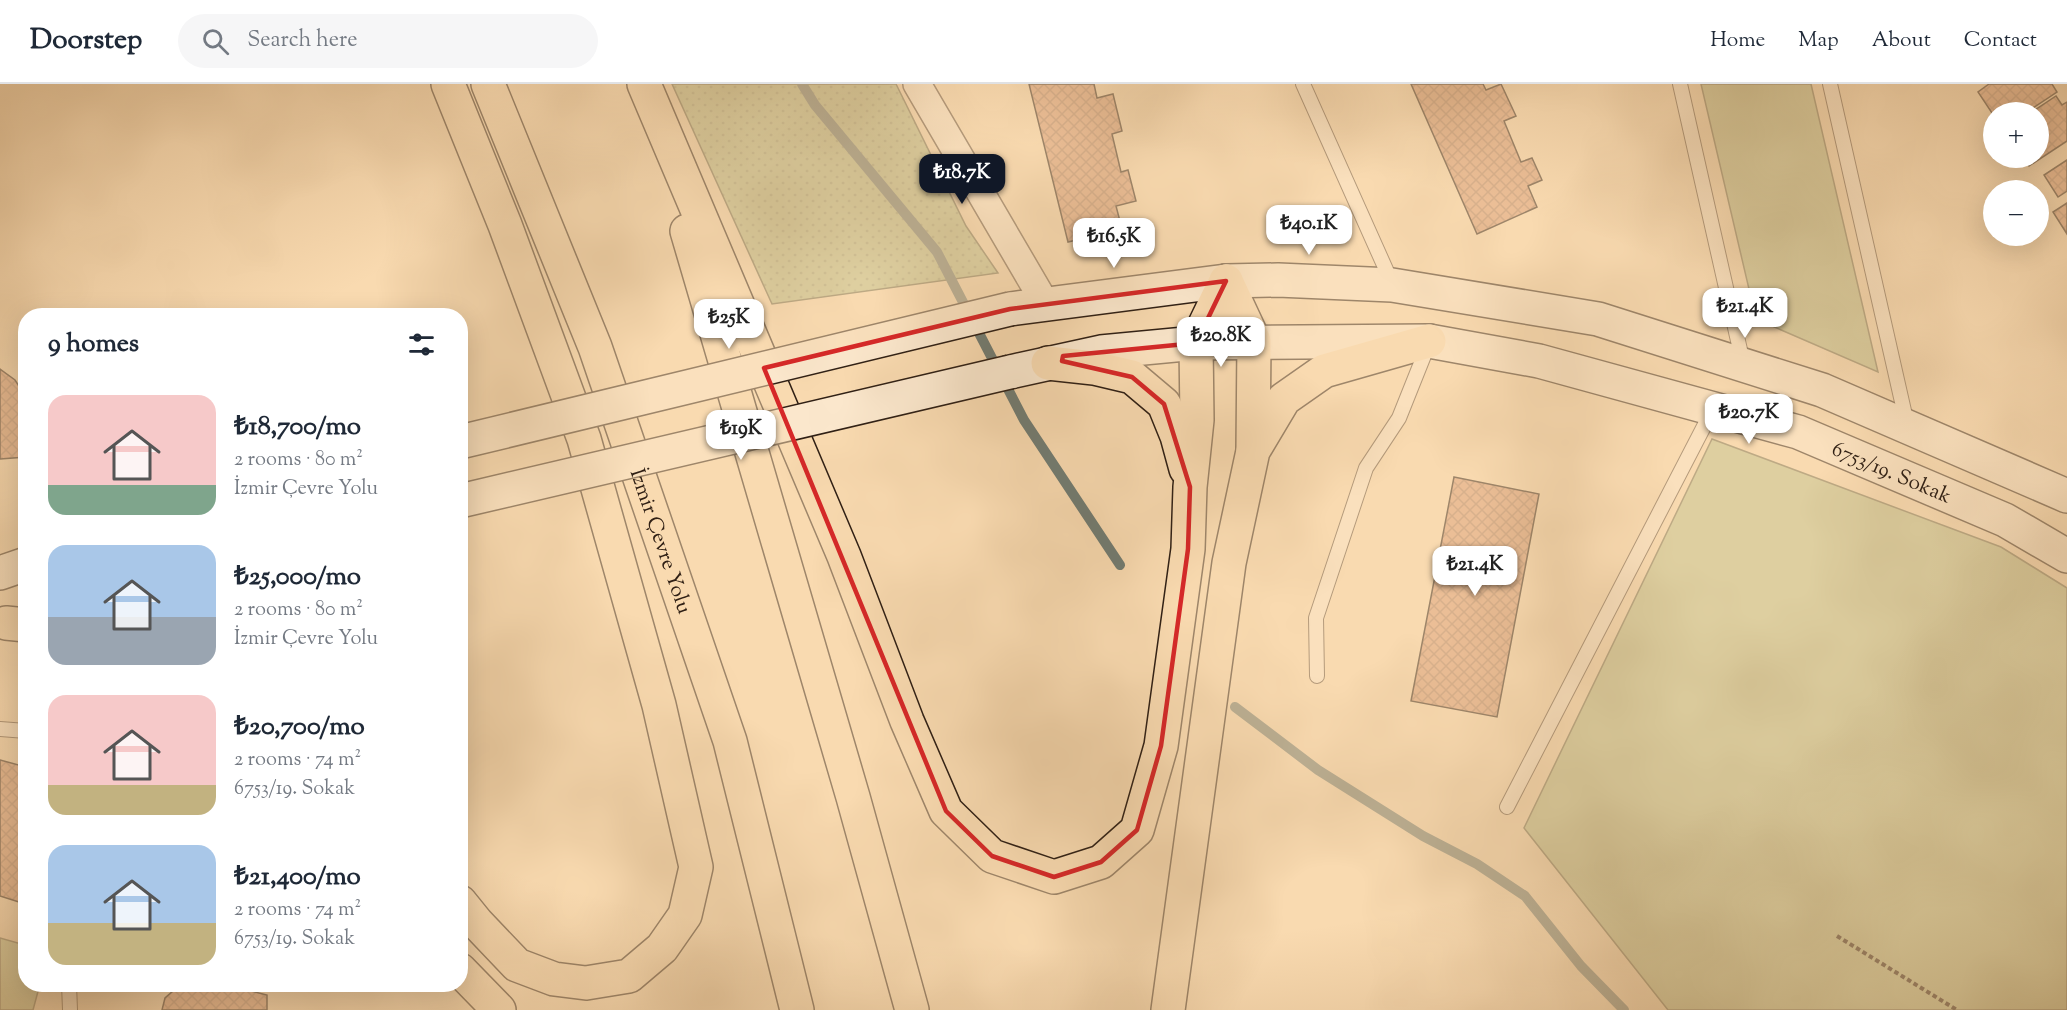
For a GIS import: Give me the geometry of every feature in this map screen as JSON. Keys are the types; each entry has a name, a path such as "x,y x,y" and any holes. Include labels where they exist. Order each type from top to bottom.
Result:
{"highway":[{"path":"448,84 505,225 584,439 659,705 696,867 685,915 662,948 629,976 586,983 554,979 517,965 468,912"},
{"name":"İzmir Çevre Yolu","path":"488,84 595,347 730,741 797,1010"},
{"path":"644,84 844,556 908,722 946,811 992,856 1054,877 1101,862 1137,830 1161,746 1188,549 1190,487 1197,420 1196,344 1226,281"},
{"path":"644,84 850,786 912,1010"},
{"path":"1168,1010 1229,563 1253,451 1254,341 1226,281"},
{"path":"1253,451 1284,399 1324,371 1430,341"},
{"path":"1048,363 1094,368 1132,377 1164,404 1177,436 1190,487"},
{"path":"468,978 499,1010"}],"street":[{"path":"917,84 1045,303"},
{"path":"468,440 1010,309 1226,281 1278,280 1392,285 1598,319 1822,390 2067,496"},
{"name":"6753/19. Sokak","path":"468,499 1101,352 1254,341 1430,341 1539,361 1809,437 2005,520 2067,556"},
{"path":"0,573 18,567"}],"lane":[{"path":"1303,84 1392,285"},
{"path":"1680,84 1743,365"},
{"path":"1830,84 1907,426"},
{"path":"1317,676 1316,618 1366,468 1400,418 1430,341"},
{"path":"1507,807 1713,409"},
{"path":"0,729 18,730"},
{"path":"69,992 70,1010"}],"path":[{"path":"1837,936 1957,1010"}],"highlighted area":[{"path":"1226,281 1196,343 1063,356 1062,361 1132,377 1164,404 1190,487 1188,549 1161,746 1137,830 1101,862 1054,877 992,856 946,811 764,368 1010,309"}],"green space":[{"path":"672,84 896,84 966,226 998,273 772,304"},
{"path":"1701,84 1811,84 1878,372 1756,319"},
{"path":"1712,439 2001,547 2067,588 2067,1010 1668,1010 1524,828"},
{"path":"0,938 18,943 18,992 38,992 33,1010 0,1010"}],"building":[{"path":"1029,84 1094,84 1097,98 1113,94 1122,131 1112,134 1121,172 1128,170 1136,201 1116,206 1122,229 1068,242"},
{"path":"1411,84 1483,84 1486,90 1501,84 1516,116 1504,121 1521,162 1532,158 1542,180 1528,186 1537,207 1477,234"},
{"path":"1989,84 2052,84 2057,92 2042,102 1985,102 1978,92"},
{"path":"2056,96 2062,105 2067,102 2067,141 2049,153 2049,102 2047,102"},
{"path":"2067,160 2067,191 2058,197 2044,175"},
{"path":"2067,203 2067,234 2053,212"},
{"path":"0,369 18,385 18,458 0,459"},
{"path":"1454,477 1539,494 1497,717 1411,701"},
{"path":"0,760 18,765 18,902 0,896"},
{"path":"172,992 255,992 267,995 267,1010 162,1010 165,998"}],"waterway":[{"path":"802,84 815,105 937,252 1024,420 1120,565"},
{"path":"1235,707 1318,770 1423,836 1477,864 1525,896 1581,966 1624,1010"}]}
